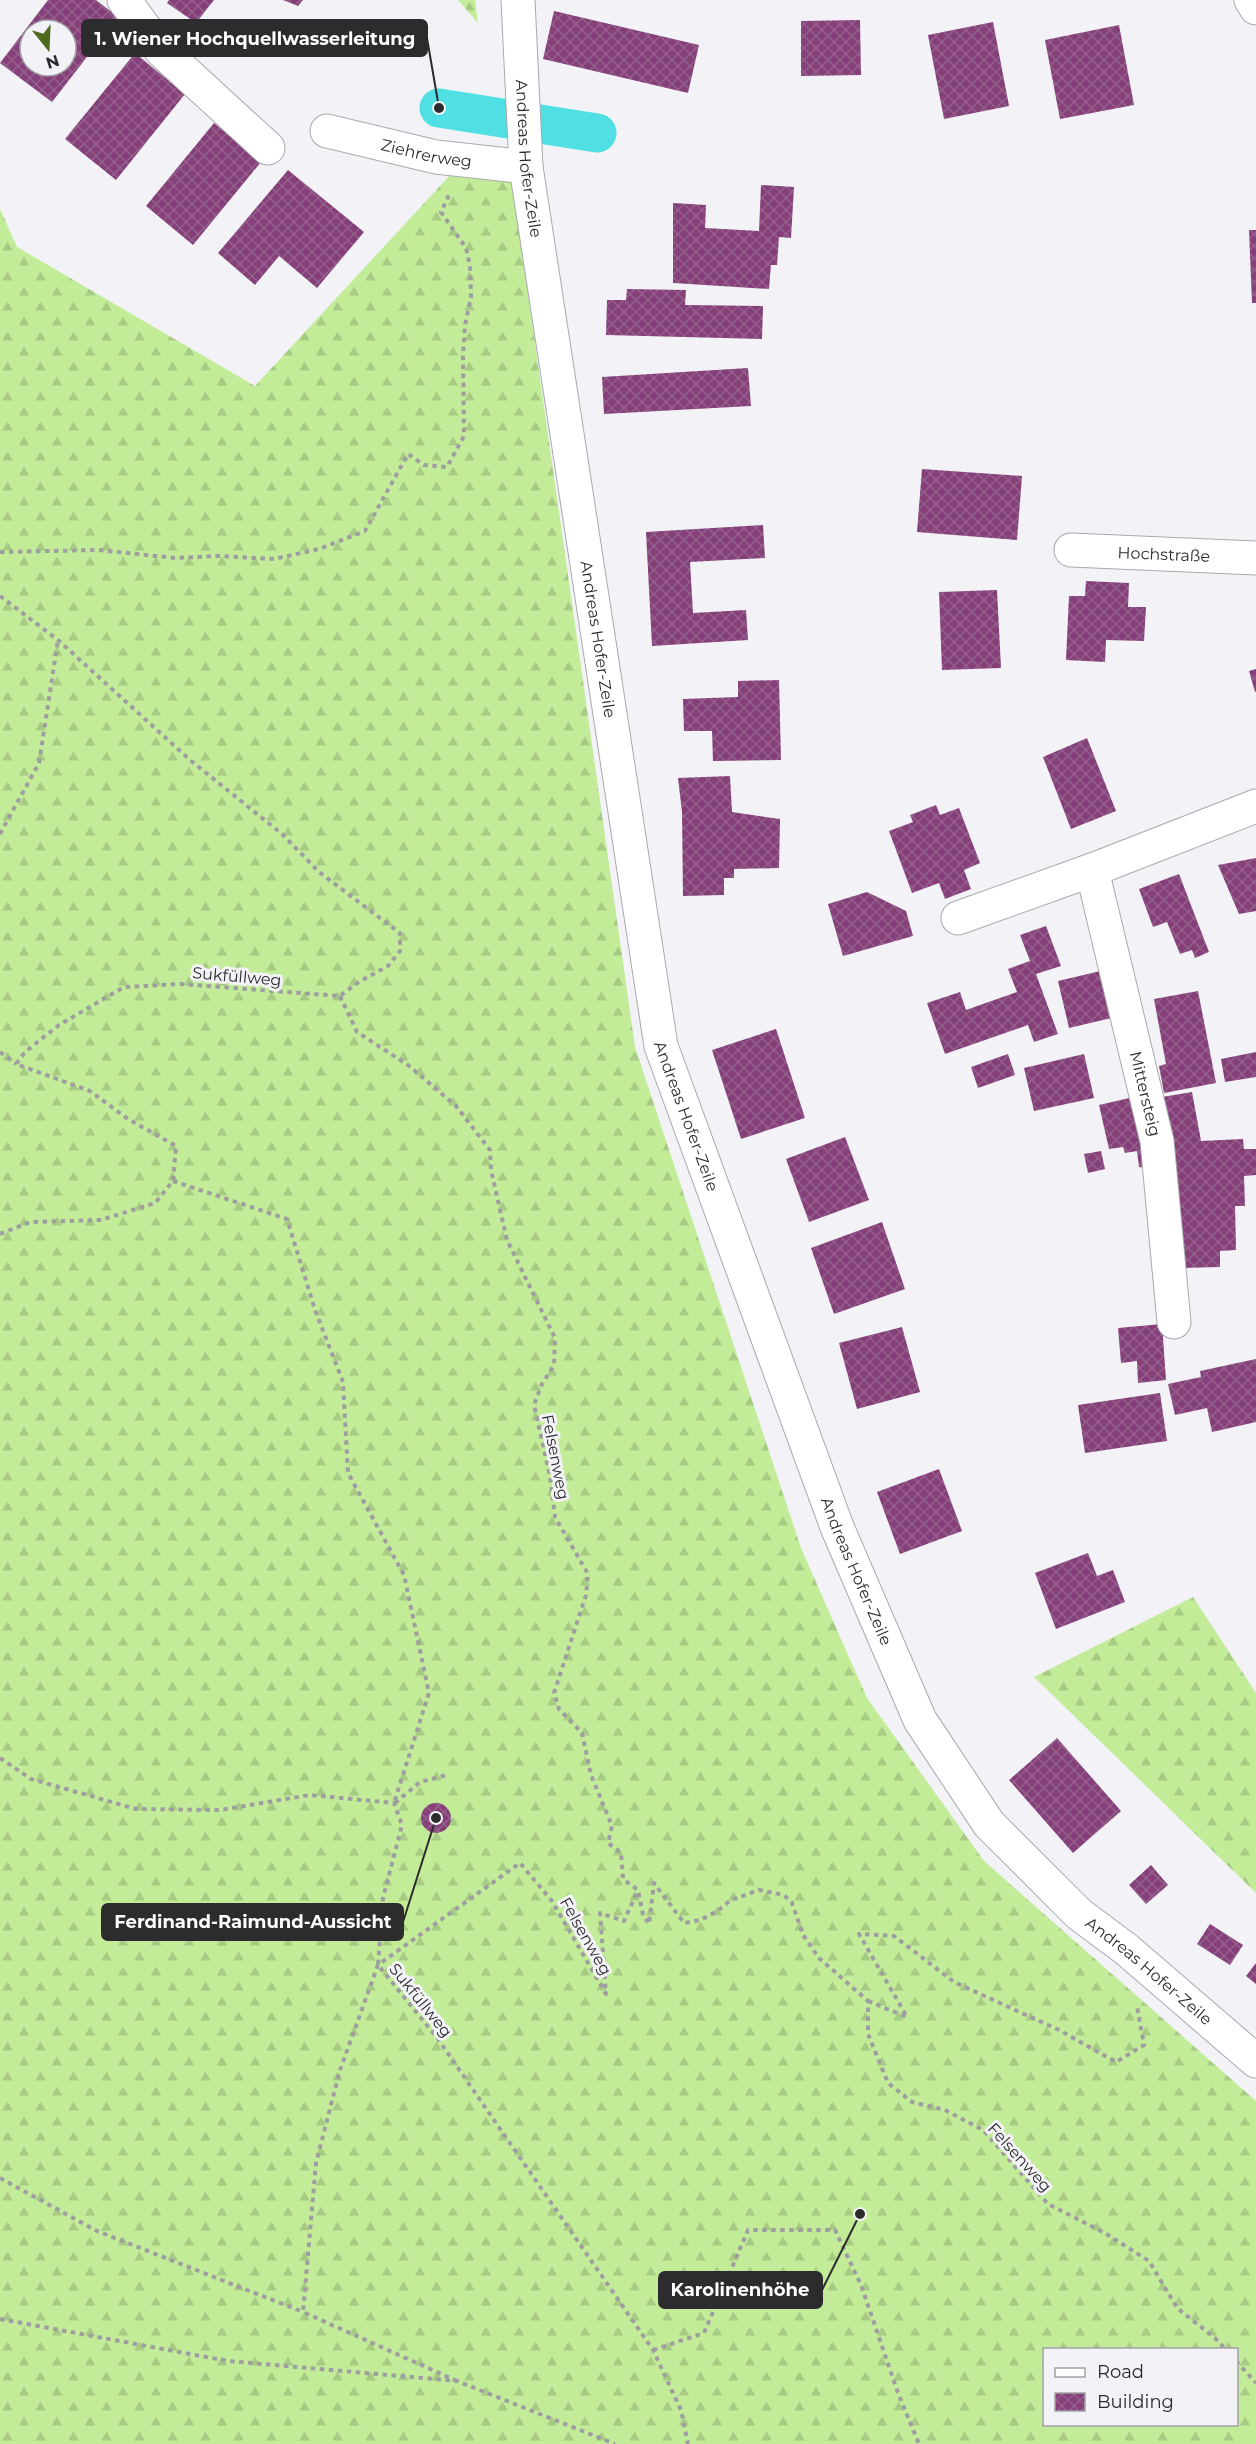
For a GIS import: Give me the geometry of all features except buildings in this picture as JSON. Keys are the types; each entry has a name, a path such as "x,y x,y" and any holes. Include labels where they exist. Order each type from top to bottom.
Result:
{"street":[{"path":"124,0 161,50 268,148"},
{"name":"Andreas Hofer-Zeile","path":"518,0 526,167 661,1046 837,1527 920,1719 988,1824 1080,1914 1126,1950 1256,2061"},
{"path":"1251,0 1256,8"},
{"name":"Ziehrerweg","path":"327,131 436,157 526,167"},
{"name":"Hochstraße","path":"1071,550 1256,558"},
{"path":"958,918 1092,870 1256,806"},
{"name":"Mittersteig","path":"1092,870 1157,1141 1174,1322"}],"path":[{"path":"0,552 99,550 176,558 218,556 274,559 319,549 365,531 408,454 424,465 447,467 464,436 463,356 465,325 471,297 470,266 466,248 441,212 452,191"},
{"path":"0,596 58,640 190,760 282,834 320,872 400,933 400,951 388,966 339,996"},
{"path":"0,834 39,763 58,640"},
{"name":"Sukfüllweg","path":"16,1064 25,1052 59,1025 124,987 181,984 339,996"},
{"name":"Felsenweg","path":"339,996 357,1032 408,1065 456,1106 490,1150 491,1170 507,1240 555,1338 554,1365 541,1386 534,1405 550,1476 555,1517 588,1574 586,1595 554,1694 559,1709 582,1733 591,1775 612,1826 608,1843 621,1853 623,1879 638,1890 643,1915 649,1924 654,1883 684,1923 700,1920 716,1912 731,1900 759,1890 784,1895 792,1903 803,1935 819,1958 868,2001 868,2034 888,2083 912,2102 945,2110 983,2130 1048,2205 1105,2233 1149,2261 1177,2308 1225,2348"},
{"path":"0,1052 16,1064 90,1091 128,1119 176,1146 172,1181 155,1203 101,1220 30,1222 0,1234"},
{"path":"172,1181 287,1219 315,1310 343,1382 348,1473 404,1575 429,1693 394,1803"},
{"path":"0,1758 31,1779 136,1809 220,1810 310,1795 394,1803 420,1782 447,1775"},
{"name":"Sukfüllweg","path":"394,1803 402,1825 383,1898 378,1965 438,2039 653,2350 681,2410 688,2444"},
{"name":"Felsenweg","path":"378,1965 520,1863 552,1900 606,1994 600,1913 624,1921 638,1890"},
{"path":"868,2001 907,2017 859,1934 894,1936 954,1982 1059,2030 1116,2062 1144,2045 1136,2002"},
{"path":"303,2312 316,2163 340,2070 378,1965"},
{"path":"0,2178 97,2231 303,2312 457,2381 615,2444"},
{"path":"653,2350 704,2333 748,2230 835,2230 861,2285 898,2393 919,2444"},
{"path":"0,2319 228,2361 457,2381"},
{"path":"1238,2363 1256,2383"}],"green space":[{"path":"458,0 475,0 478,23"},
{"path":"452,173 511,174 635,1047 801,1548 867,1698 984,1861 1256,2101 1256,2444 0,2444 0,209 17,247 255,386"},
{"path":"1193,1597 1256,1693 1256,1893 1034,1677"}],"waterway":[{"path":"439,108 597,133"}],"place":[{"name":"1. Wiener Hochquellwasserleitung","path":"439,108"},
{"name":"Ferdinand-Raimund-Aussicht","path":"436,1818"},
{"name":"Karolinenhöhe","path":"860,2214"}]}
